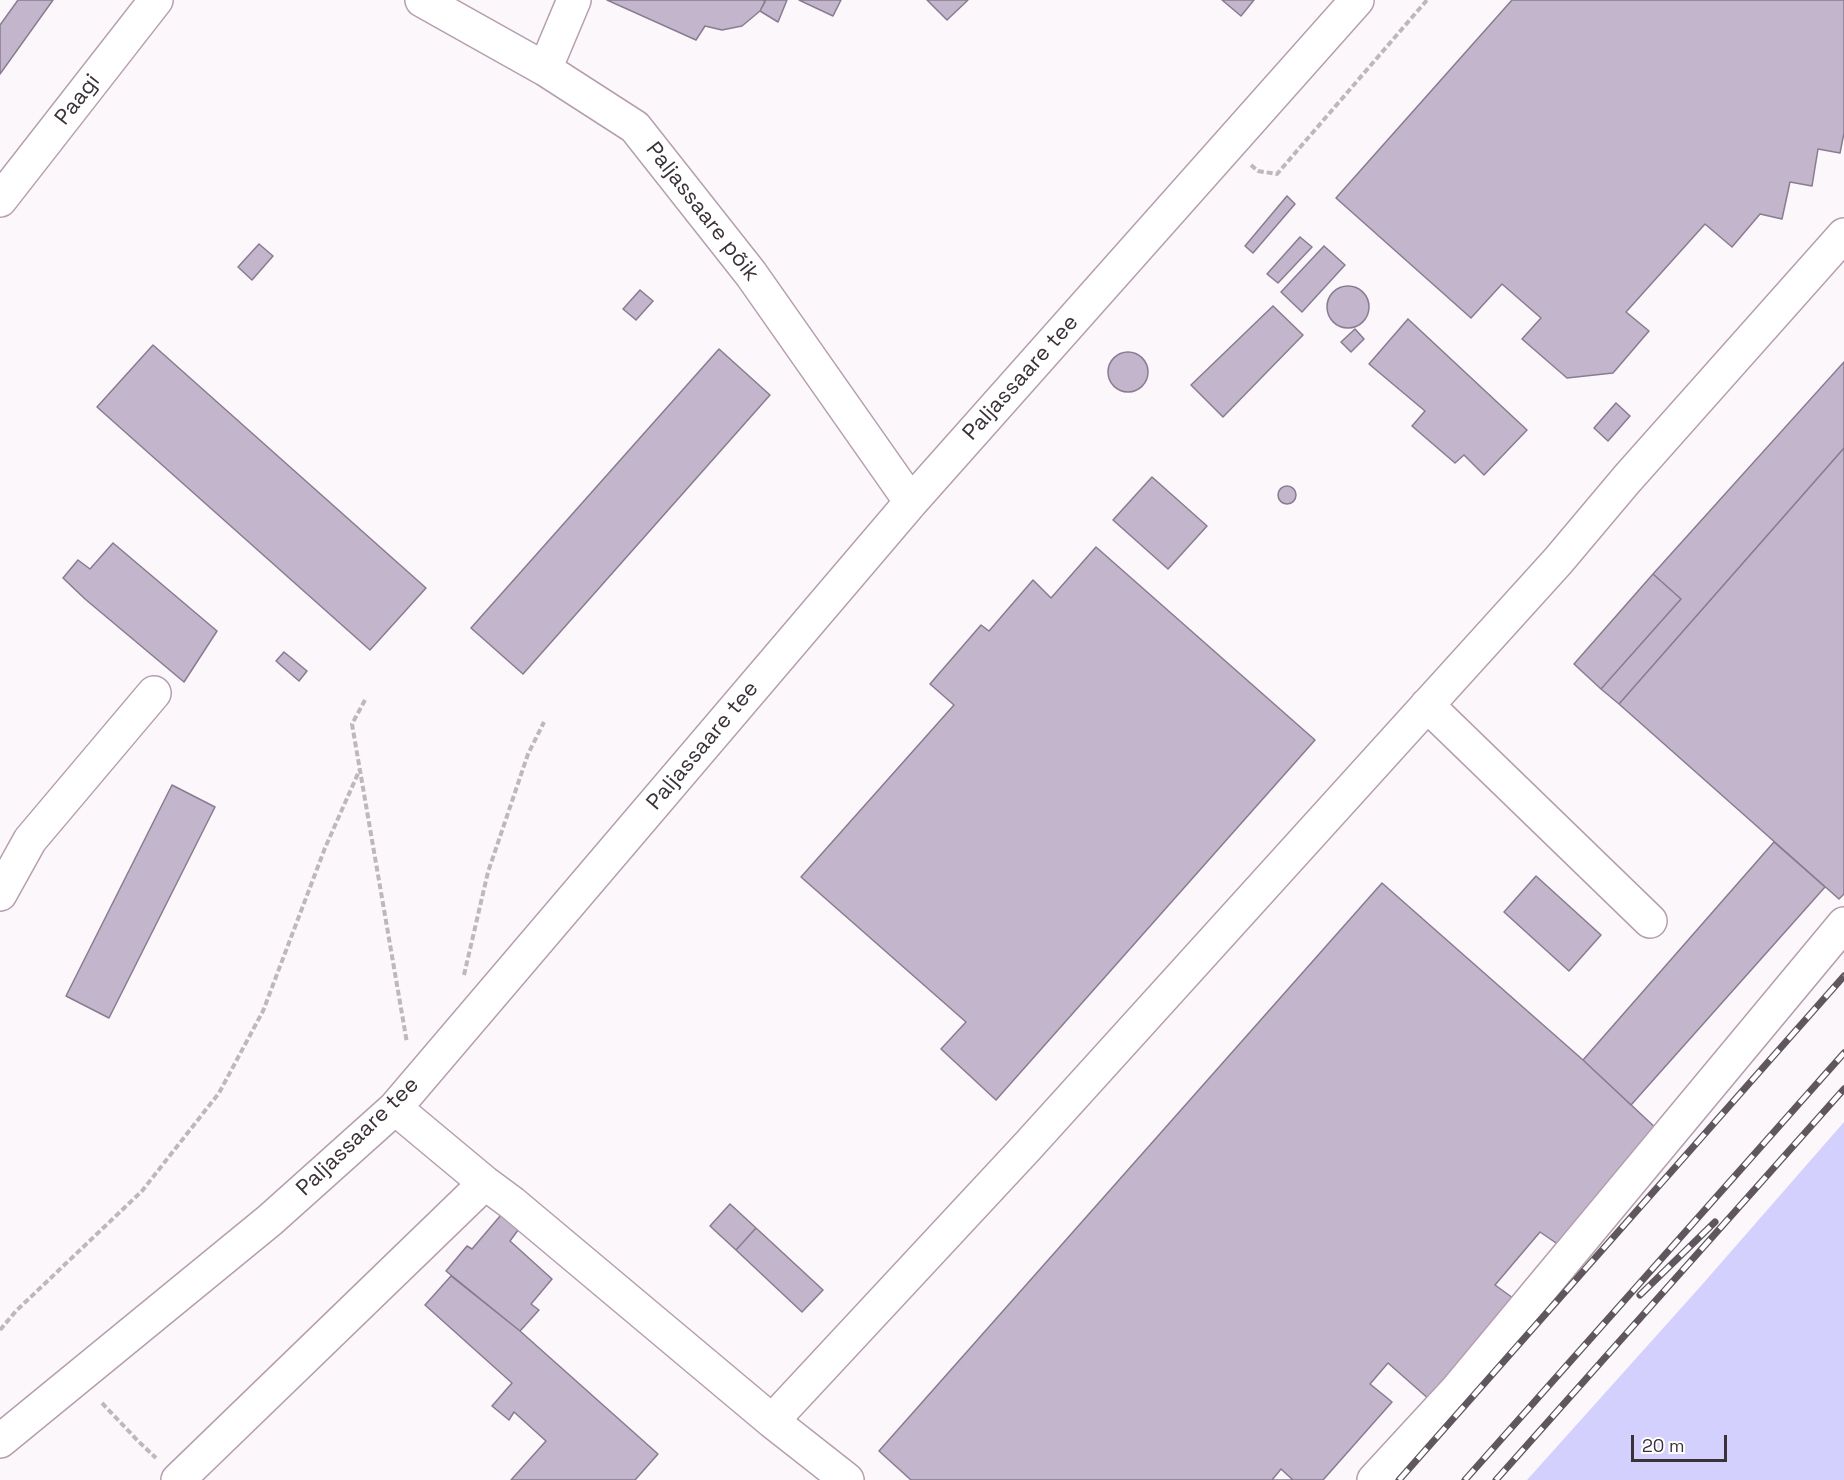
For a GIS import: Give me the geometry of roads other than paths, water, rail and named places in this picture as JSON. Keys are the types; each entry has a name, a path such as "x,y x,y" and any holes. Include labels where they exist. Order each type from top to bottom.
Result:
{"street":[{"name":"Paagi","path":"0,200 156,0"},
{"name":"Paljassaare põik","path":"422,0 545,69 635,127 751,274 911,502"},
{"path":"545,69 574,0"},
{"name":"Paljassaare tee","path":"0,1441 270,1220 395,1108 911,502 1357,0"},
{"path":"772,1421 1035,1138 1558,561 1627,479 1844,235"},
{"path":"0,894 30,840 154,693"},
{"path":"1427,705 1650,921"},
{"path":"1374,1480 1456,1391 1844,924"},
{"path":"395,1108 772,1421 847,1480"},
{"path":"178,1479 485,1183"}],"railway":[{"path":"1399,1480 1844,976"},
{"path":"1465,1480 1844,1053"},
{"path":"1496,1480 1844,1089"},
{"path":"1640,1295 1715,1222"}]}
